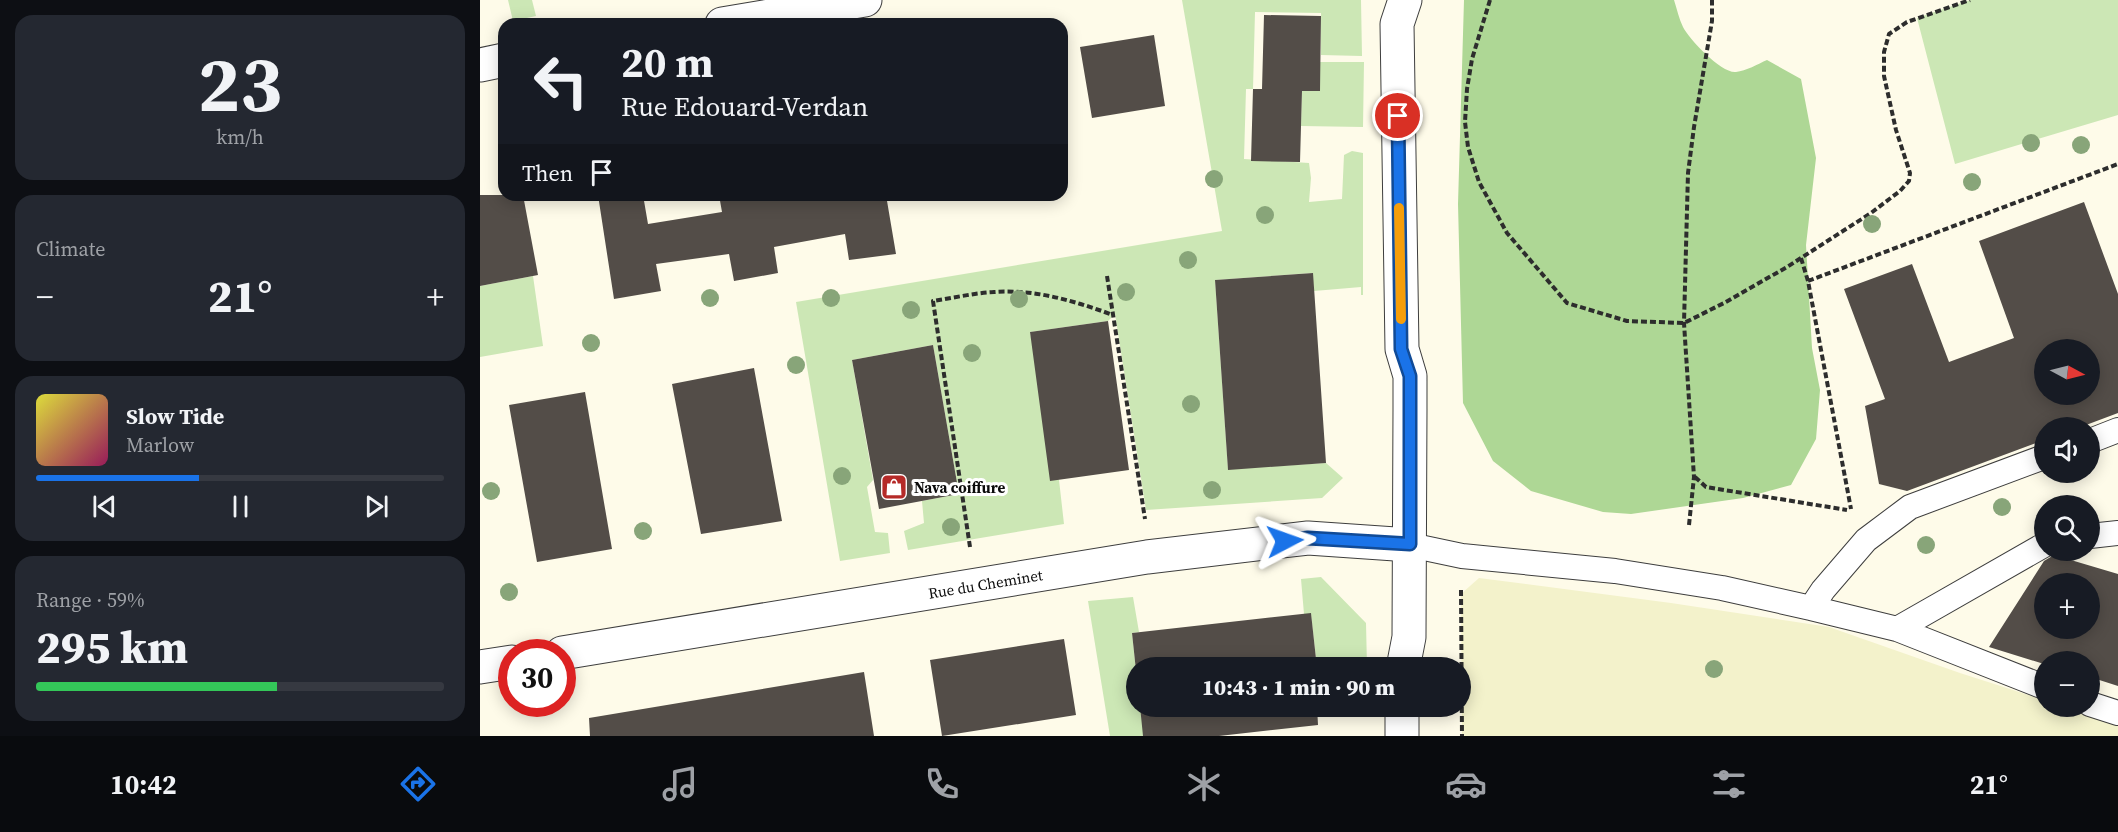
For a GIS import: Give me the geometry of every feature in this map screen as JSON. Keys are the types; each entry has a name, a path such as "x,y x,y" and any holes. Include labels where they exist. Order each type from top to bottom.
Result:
{"street":[{"path":"758,18 865,0"},
{"path":"1405,0 1397,24 1401,349 1410,376 1409,637 1405,657"},
{"path":"480,65 498,61"},
{"name":"Rue du Cheminet","path":"576,651 1147,557 1308,538 1410,544"},
{"path":"480,667 498,664"},
{"path":"1402,717 1402,736"}],"lane":[{"path":"2100,437 2118,430"},
{"path":"1811,608 1823,590 1866,540 1910,507 2034,461"},
{"path":"2100,535 2118,533"},
{"path":"1410,544 1462,556 1615,571 1722,588 1897,629 2034,683"},
{"path":"1897,629 2034,551"},
{"path":"2100,707 2118,713"}],"path":[{"path":"1490,0 1472,59 1465,122 1468,147 1479,182 1507,233 1568,303 1627,321 1684,323 1724,303 1801,258 1871,213 1900,191 1909,181 1910,173 1896,130 1884,76 1884,52 1889,34 1907,22 1970,0"},
{"path":"1689,525 1694,477 1684,323 1688,173 1695,117 1712,21 1712,0"},
{"path":"1808,281 2118,164"},
{"path":"1694,477 1706,487 1852,511 1808,281 1801,258"},
{"path":"1107,276 1145,520"},
{"path":"970,547 933,301 993,292 1029,292 1079,302 1113,315"},
{"path":"1462,556 1462,736"}],"green space":[{"path":"508,0 532,0 536,16 512,18"},
{"path":"1182,0 1361,0 1362,56 1321,55 1321,13 1255,12 1253,89 1246,89 1244,159 1309,163 1311,178 1309,202 1342,199 1344,155 1352,151 1363,153 1363,295 1361,295 1361,287 1314,291 1312,273 1215,280 1228,469 1326,463 1343,478 1322,498 1146,510 1115,314 1108,321 1030,332 1059,480 1064,524 908,550 904,531 924,523 922,501 959,494 933,345 852,360 873,480 867,487 875,532 888,533 890,553 840,561 796,302 1222,231"},
{"path":"1464,0 1674,0 1686,32 1706,55 1723,68 1736,72 1767,60 1801,79 1816,158 1806,245 1812,348 1820,390 1816,439 1791,485 1743,498 1631,514 1603,512 1531,491 1493,461 1463,403 1458,204"},
{"path":"1970,0 2118,0 2118,115 1955,164 1917,18"},
{"path":"1320,62 1364,62 1363,127 1301,126 1302,91 1320,91"},
{"path":"533,276 543,346 480,357 480,286"},
{"path":"1321,577 1366,623 1367,657 1316,657 1311,614 1304,614 1301,579"},
{"path":"1479,578 1671,603 1829,627 2034,697 2034,717 2095,717 2118,724 2118,736 1462,736 1462,717 1471,717 1471,657 1461,657 1461,594"},
{"path":"1133,597 1139,632 1132,633 1135,657 1126,657 1126,717 1157,717 1192,736 1110,736 1088,601"}],"building":[{"path":"1264,15 1321,16 1320,91 1302,91 1300,162 1251,161 1253,89 1262,89"},
{"path":"1154,35 1165,106 1092,118 1080,47"},
{"path":"480,195 498,195 498,201 524,201 538,275 480,286"},
{"path":"599,201 644,201 648,224 722,212 720,201 887,201 896,254 849,260 845,234 774,247 778,273 734,281 729,254 656,264 661,291 614,299"},
{"path":"2084,202 2118,294 2118,413 2100,420 2100,417 2034,417 2034,444 1907,491 1879,484 1865,406 1885,399 1844,289 1912,264 1949,362 2014,338 1979,241"},
{"path":"1313,273 1326,463 1228,470 1215,280"},
{"path":"1108,321 1129,470 1050,481 1030,332"},
{"path":"933,345 959,494 879,509 852,360"},
{"path":"754,368 782,521 701,534 672,384"},
{"path":"585,392 612,549 537,562 509,405"},
{"path":"2044,561 2074,561 2118,574 2118,686 2100,680 2100,651 2034,651 2034,661 1989,647 2034,577 2034,639 2100,639 2100,573 2036,573"},
{"path":"1311,613 1316,657 1135,657 1132,633"},
{"path":"1064,639 1076,715 942,736 930,660"},
{"path":"864,672 874,736 590,736 589,718"},
{"path":"1141,717 1318,717 1318,725 1219,736 1143,736"}],"slow traffic":[{"path":"1399,208 1401,319"}],"place":[{"name":"Nava coiffure","path":"894,487"}],"route":[{"path":"1285,541 1308,538 1410,544 1410,376 1401,349 1398,116"}]}
